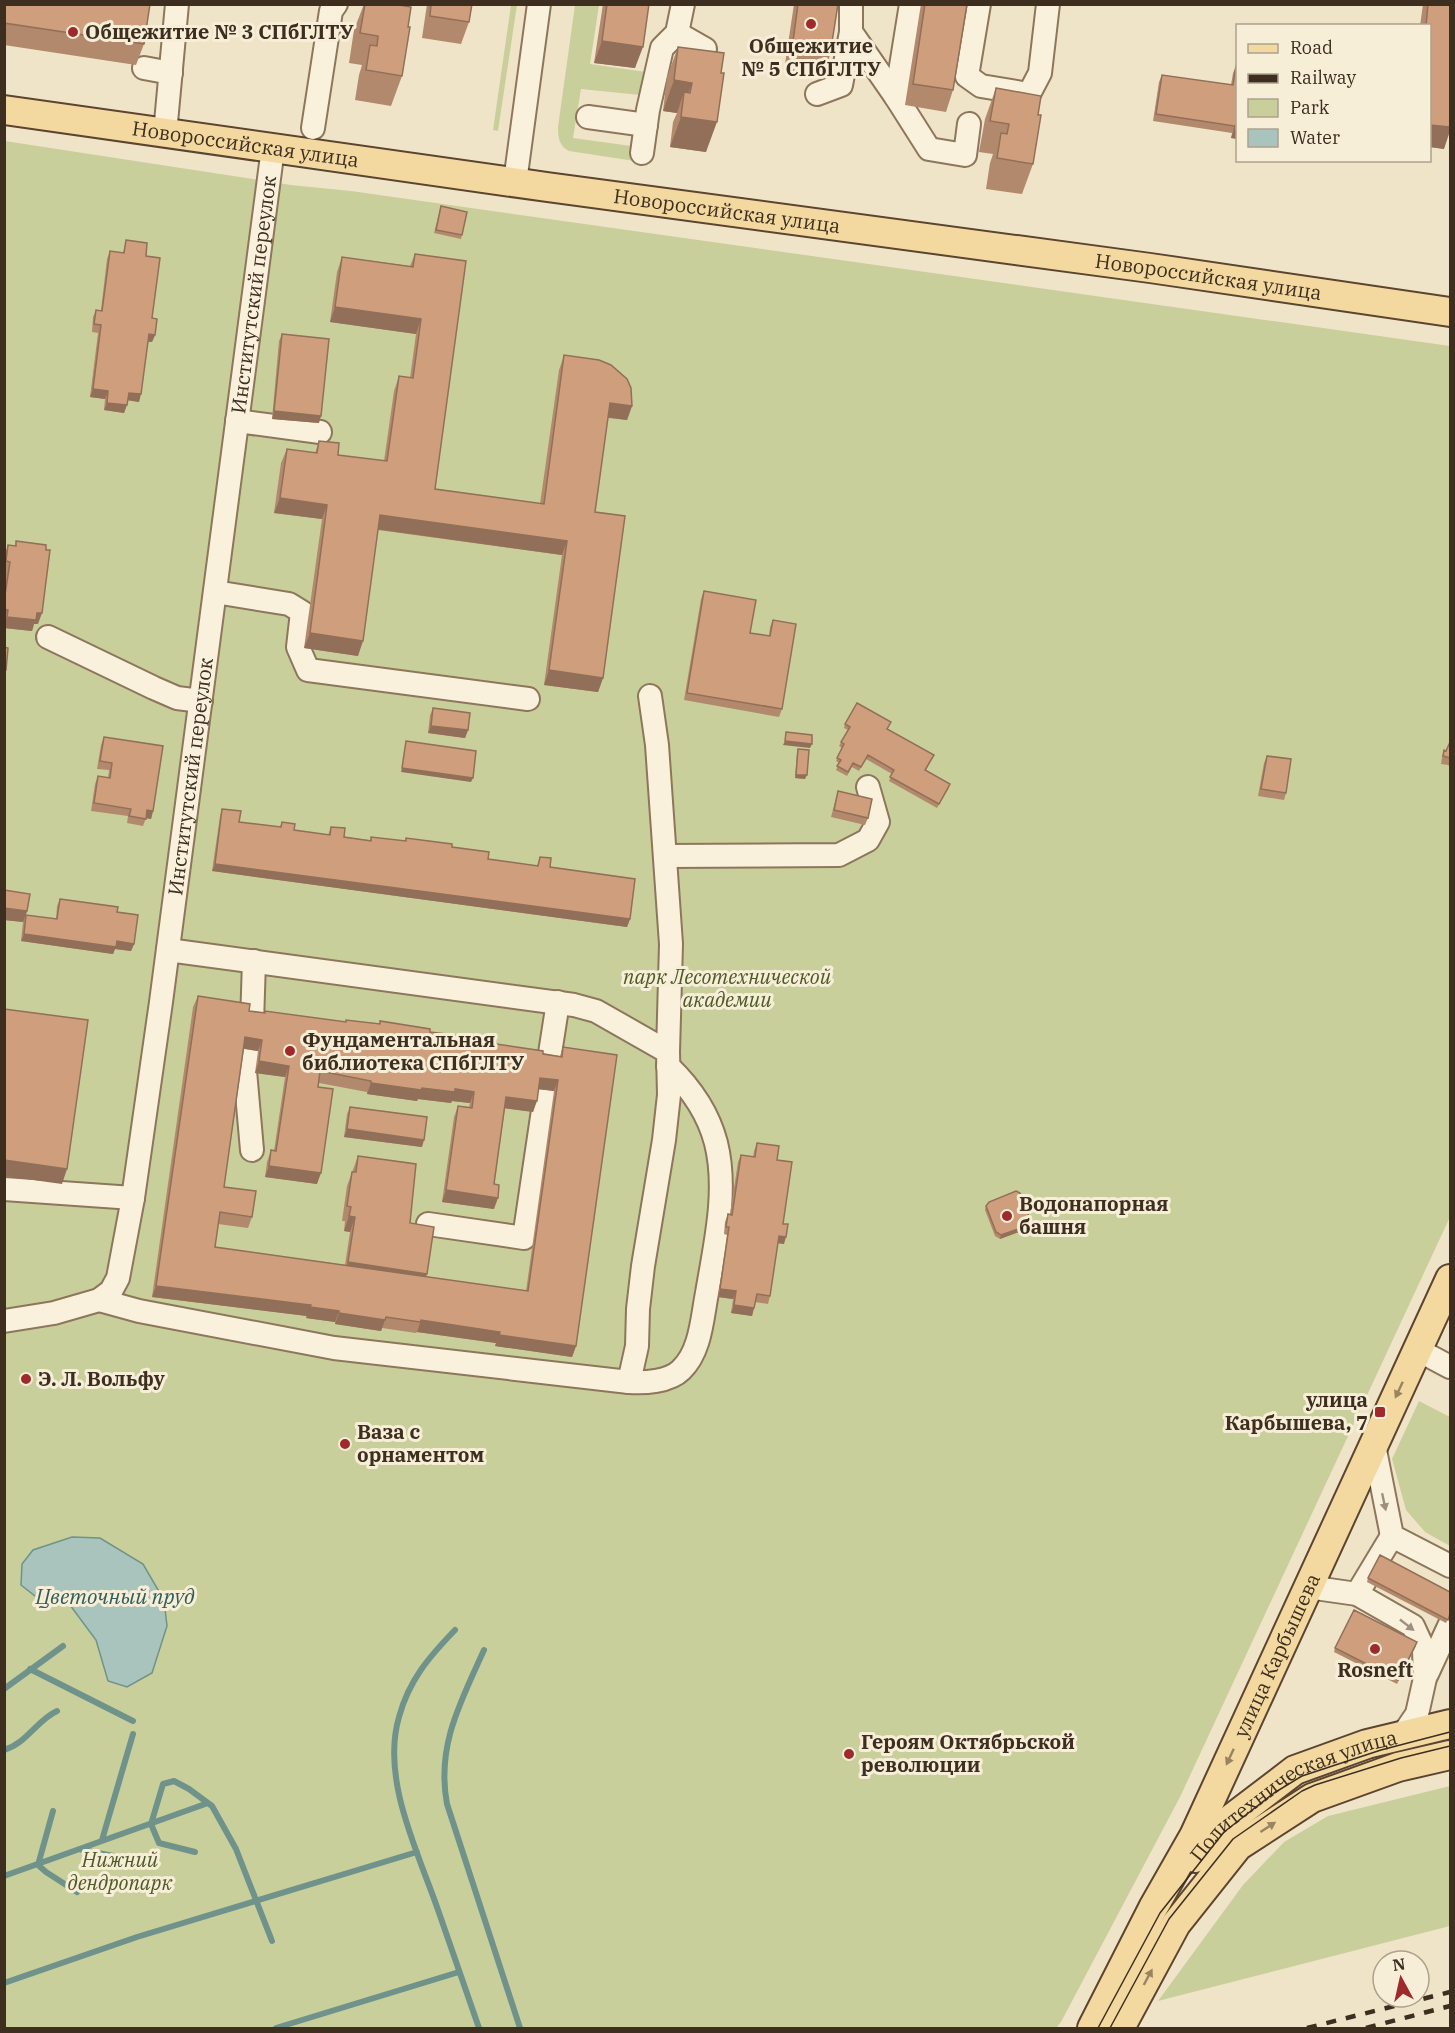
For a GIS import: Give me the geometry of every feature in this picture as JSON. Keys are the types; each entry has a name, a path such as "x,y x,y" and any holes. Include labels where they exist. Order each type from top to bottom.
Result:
{"main road":[{"name":"Новороссийская улица","path":"4,110 1150,268 1450,312"},
{"name":"улица Карбышева","path":"1092,2028 1165,1916 1194,1836 1450,1280"},
{"name":"Политехническая улица","path":"1120,2028 1165,1916 1219,1828 1295,1770 1367,1744 1450,1724"},
{"name":"Политехническая улица","path":"1165,1916 1238,1846 1312,1798 1398,1767 1450,1755"}],"street":[{"path":"165,133 177,4"},
{"path":"313,128 331,11 336,4"},
{"path":"514,182 539,4"},
{"path":"642,153 662,48 677,33 682,4"},
{"path":"818,94 841,84 851,32 851,4"},
{"path":"896,97 910,4"},
{"path":"979,4 967,76 981,86 1029,94 1040,73 1048,4"},
{"path":"851,32 929,149 965,155 969,124"},
{"path":"677,33 705,49"},
{"path":"144,68 171,73"},
{"path":"588,117 646,125"},
{"name":"Институтский переулок","path":"99,1300 111,1291 118,1278 133,1198 168,950 273,148"},
{"path":"237,421 320,432"},
{"path":"215,592 289,604 302,612 298,647 308,670 528,699"},
{"path":"48,636 177,698 201,701"},
{"path":"629,1382 637,1346 643,1266 664,1140 669,1095 671,963 657,745 650,696"},
{"path":"665,856 839,855 868,840 878,822 868,787"},
{"path":"4,1321 54,1312 99,1300 139,1311 334,1348 645,1383 673,1376 681,1370 698,1341 717,1230 721,1186 716,1143 704,1110 668,1059 596,1011 574,1005 168,950"},
{"path":"252,1023 254,961"},
{"path":"548,1066 558,1002"},
{"path":"249,1050 245,1071 252,1150"},
{"path":"428,1224 524,1238 546,1090"},
{"path":"4,1189 133,1198"},
{"path":"1418,1350 1450,1367"},
{"path":"1357,1594 1392,1536 1374,1445"},
{"path":"1392,1536 1450,1566"},
{"path":"1308,1587 1357,1594 1413,1626 1424,1650 1425,1678"},
{"path":"1402,1736 1417,1714 1425,1678 1450,1624"}],"green space":[{"path":"511,5 517,5 498,131 493,130"},
{"path":"575,5 599,5 590,64 653,73 650,96 581,89 573,138 631,146 641,162 569,151 560,141 558,127"},
{"name":"парк Лесотехнической академии","path":"5,141 291,185 351,191 1450,346 1450,1217 1180,1797 1056,2028 5,2028"},
{"path":"1419,1401 1450,1417 1450,1546 1425,1532 1406,1510 1392,1459"},
{"path":"1450,1786 1450,1926 1158,2001 1243,1885 1284,1842 1328,1816"}],"water":[{"name":"Цветочный пруд","path":"72,1537 100,1538 143,1564 164,1600 167,1626 152,1673 127,1687 108,1681 96,1640 67,1601 35,1596 21,1585 22,1564 33,1550"}],"building":[{"path":"4,4 150,4 144,44 4,23"},
{"path":"365,4 393,4 411,7 402,76 366,70 370,45 377,46 378,36 360,33"},
{"path":"431,4 472,4 469,22 430,16"},
{"path":"607,4 649,4 643,47 602,41"},
{"name":"Общежитие № 5 СПбГЛТУ","path":"798,4 838,4 830,55 792,49"},
{"path":"925,4 967,4 953,90 913,84"},
{"path":"1428,4 1450,4 1450,127 1431,125 1431,24 1426,24"},
{"path":"678,47 724,53 721,73 724,73 717,122 681,117 684,92 690,93 692,83 674,80"},
{"path":"1236,66 1236,130 1234,130 1235,126 1156,114 1162,75 1233,85"},
{"path":"996,88 1041,96 1038,115 1041,115 1033,164 997,158 1001,133 1007,134 1009,124 990,121"},
{"path":"441,206 467,212 462,235 436,230"},
{"path":"126,240 147,243 146,256 160,258 152,318 157,319 155,335 149,334 141,394 129,393 127,405 107,403 108,391 93,389 101,325 94,324 96,310 102,311 110,251 124,253"},
{"path":"415,254 466,261 435,489 544,504 564,355 599,360 611,365 627,379 631,388 632,406 610,403 595,512 625,516 603,678 549,670 567,541 380,515 363,641 310,633 327,505 280,498 287,449 317,453 319,441 339,443 338,455 387,461 399,376 413,378 421,319 335,307 342,257 413,267"},
{"path":"282,334 329,339 321,416 274,411"},
{"path":"16,541 46,545 46,550 50,550 42,613 37,613 36,620 7,617 8,610 4,609 10,562 6,561 8,545 16,546"},
{"path":"704,591 756,600 750,633 770,636 773,620 796,624 782,709 687,693"},
{"path":"4,647 8,648 6,670 4,670"},
{"path":"857,703 891,722 887,729 934,755 925,770 950,784 939,804 890,777 894,770 868,755 861,767 853,763 848,772 837,766 841,760 837,758 844,744 841,742 850,727 845,724"},
{"path":"433,708 470,713 468,730 431,726"},
{"path":"786,732 812,735 812,744 785,741"},
{"path":"104,737 163,746 153,811 147,810 146,819 129,816 131,809 94,803 98,776 110,778 112,763 100,761"},
{"path":"406,741 476,751 473,778 402,768"},
{"path":"1450,742 1450,758 1443,756"},
{"path":"798,749 809,750 807,775 796,775"},
{"path":"1267,756 1291,759 1286,793 1261,789"},
{"path":"838,791 872,799 868,818 834,810"},
{"path":"222,809 241,811 239,822 281,827 282,822 295,824 294,830 330,835 331,827 345,828 344,837 371,841 371,837 406,841 406,838 452,844 452,847 489,852 488,859 538,866 540,857 551,858 550,867 635,879 630,919 215,864"},
{"path":"4,890 30,894 27,911 4,908"},
{"path":"60,899 118,907 117,912 138,915 134,944 117,941 116,947 24,934 26,915 57,919"},
{"path":"198,996 250,1004 249,1011 265,1013 265,1011 346,1022 346,1020 380,1024 380,1021 430,1029 430,1032 462,1036 462,1039 543,1051 543,1054 562,1057 563,1047 617,1055 576,1346 499,1335 500,1332 421,1320 420,1322 386,1317 385,1320 339,1313 339,1311 310,1307 311,1305 156,1286","holes":["245,1037 262,1040 259,1061 289,1066 276,1151 271,1150 269,1166 321,1173 333,1089 318,1087 320,1071 371,1081 371,1083 421,1090 422,1088 455,1092 455,1089 474,1092 472,1108 458,1106 446,1190 498,1198 499,1185 494,1184 506,1097 537,1101 540,1078 558,1080 528,1291 215,1247 220,1212 252,1217 256,1191 224,1187"]},
{"path":"4,1009 88,1020 67,1169 4,1160"},
{"path":"350,1107 427,1117 424,1140 347,1129"},
{"path":"757,1143 779,1146 777,1160 792,1162 783,1224 788,1224 786,1237 779,1236 770,1296 757,1294 754,1308 734,1305 736,1291 720,1289 729,1227 726,1227 728,1214 732,1215 741,1155 755,1157"},
{"path":"358,1156 416,1164 410,1223 434,1227 427,1274 348,1262 355,1217 349,1216 351,1207 347,1206 352,1172 356,1172"},
{"name":"Водонапорная башня","path":"1016,1191 1020,1193 1030,1219 1029,1225 1001,1235 996,1232 986,1206 989,1202"},
{"path":"1380,1555 1450,1592 1448,1620 1368,1578"},
{"name":"Rosneft","path":"1354,1610 1417,1642 1398,1680 1335,1648"}],"waterway":[{"path":"455,1630 428,1660 408,1692 399,1717 395,1740 395,1764 398,1789 411,1838 479,2028"},
{"path":"4,1689 63,1646"},
{"path":"484,1650 453,1724 448,1743 444,1783 447,1804 520,2028"},
{"path":"30,1669 133,1721"},
{"path":"4,1750 19,1743 43,1720 57,1711"},
{"path":"102,1840 133,1734"},
{"path":"195,1852 159,1843 151,1824 163,1784 174,1781 212,1806 236,1849 272,1941"},
{"path":"4,1876 208,1803"},
{"path":"53,1811 38,1865 77,1892"},
{"path":"82,1850 145,1862"},
{"path":"4,1983 137,1937 417,1852"},
{"path":"276,2028 459,1972"}],"tram line":[{"path":"1098,2028 1160,1913 1224,1832 1274,1793 1302,1776 1381,1750 1450,1732"},
{"path":"1110,2028 1169,1919 1233,1839 1302,1791 1315,1785 1401,1758 1450,1746"}],"railway":[{"path":"1307,2028 1450,1992"},
{"path":"1366,2028 1450,2006"}],"place":[{"name":"Общежитие № 5 СПбГЛТУ","path":"811,24"},
{"name":"Общежитие № 3 СПбГЛТУ","path":"73,32"},
{"name":"Фундаментальная библиотека СПбГЛТУ","path":"290,1051"},
{"name":"Водонапорная башня","path":"1007,1216"},
{"name":"Э. Л. Вольфу","path":"26,1379"},
{"name":"улица Карбышева, 7","path":"1380,1412"},
{"name":"Ваза с орнаментом","path":"345,1444"},
{"name":"Rosneft","path":"1375,1649"},
{"name":"Героям Октябрьской революции","path":"849,1754"}],"park label":[{"name":"Нижний дендропарк","path":"120,1872"}]}
